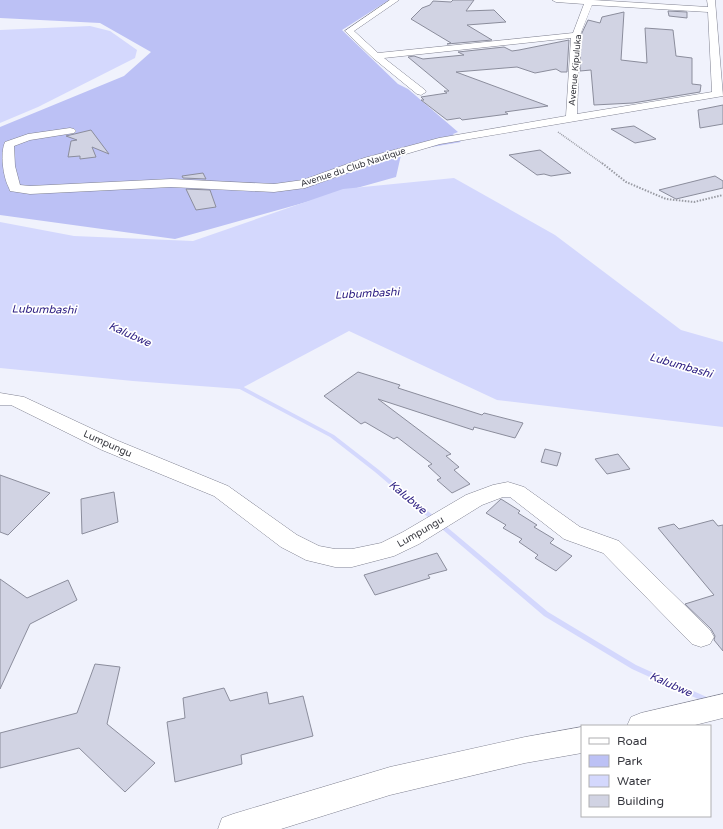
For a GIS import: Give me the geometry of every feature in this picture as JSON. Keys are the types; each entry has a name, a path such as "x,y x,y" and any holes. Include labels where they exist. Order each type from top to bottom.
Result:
{"street":[{"path":"395,0 349,30 376,56 421,92"},
{"path":"556,0 710,10"},
{"path":"711,0 710,10 720,94"},
{"name":"Avenue Kipuluka","path":"571,119 576,35 589,1"},
{"path":"376,56 576,35"},
{"name":"Avenue du Club Nautique","path":"70,131 28,137 9,144 7,152 11,167 13,185 15,188 30,190 178,183 274,188 291,186 305,184 418,146 544,123 720,94"},
{"name":"Lumpungu","path":"0,399 8,398 17,401 109,444 221,492 289,541 314,554 335,558 359,557 386,550 411,538 474,500 500,490 508,489 518,492 572,532 611,547 701,637"},
{"path":"645,725 723,706"},
{"path":"233,829 390,781 526,750 581,740"}],"path":[{"path":"544,123 590,154 626,182 666,199 694,202 723,195"}],"green space":[{"path":"0,0 389,0 342,30 398,84 408,89 458,132 453,134 461,142 426,148 401,155 396,177 175,239 0,215 0,127 124,76 151,52 100,23 0,18"}],"water":[{"path":"90,26 110,31 137,50 135,58 38,107 0,123 0,30"},
{"name":"Lubumbashi","path":"454,178 555,235 681,330 723,342 723,427 497,400 349,331 240,389 133,381 0,368 0,222 74,236 193,241 343,189"}],"building":[{"path":"453,0 474,0 466,11 494,10 506,22 467,25 492,40 447,44 451,43 411,19 422,8 430,5 433,1 451,2"},
{"path":"668,11 687,12 687,18 669,16"},
{"path":"624,12 621,60 647,63 645,28 673,30 676,56 692,58 692,84 701,85 700,92 633,103 594,105 591,70 580,71 581,35 588,20 600,23 602,17"},
{"path":"569,40 567,72 561,72 556,69 535,73 517,67 456,72 548,106 505,112 508,114 462,120 460,118 447,120 421,100 424,100 421,97 447,93 444,91 449,91 408,57 414,56 423,59 464,55 458,52 504,47 512,51"},
{"path":"723,105 723,124 700,128 698,110"},
{"path":"634,126 656,139 635,143 611,129"},
{"path":"91,130 109,154 92,147 96,157 80,159 80,156 68,157 71,141 77,140 66,136"},
{"path":"540,150 571,173 551,176 544,174 537,175 509,155"},
{"path":"203,173 206,179 183,178 182,176"},
{"path":"715,176 723,181 723,188 676,199 659,190"},
{"path":"186,189 210,190 216,207 196,210"},
{"path":"358,372 400,385 398,388 482,415 484,413 523,423 515,438 474,427 473,430 378,399 451,454 446,456 459,467 454,470 470,484 452,493 437,480 441,478 428,466 432,464 397,437 394,439 365,422 361,424 324,396"},
{"path":"545,449 561,453 557,466 541,462"},
{"path":"618,454 630,469 607,474 595,459"},
{"path":"0,475 50,493 8,535 0,532"},
{"path":"114,492 118,522 82,534 81,499"},
{"path":"501,499 520,511 518,513 537,525 534,527 554,539 550,543 572,556 556,571 535,558 538,555 519,542 522,539 503,528 506,525 486,513"},
{"path":"713,520 718,526 723,525 723,651 714,640 715,636 711,629 685,604 714,595 658,528 674,524 679,529"},
{"path":"437,553 447,570 428,575 430,578 375,595 364,575"},
{"path":"0,579 27,598 68,580 77,600 30,624 0,689"},
{"path":"95,664 120,667 107,724 155,763 125,792 79,748 0,768 0,733 77,713"},
{"path":"224,688 230,701 267,692 269,704 303,696 313,736 241,755 242,764 175,782 167,722 185,718 183,698"}],"waterway":[{"name":"Kalubwe","path":"236,385 332,436 377,471 546,614 634,667 709,701"}]}
